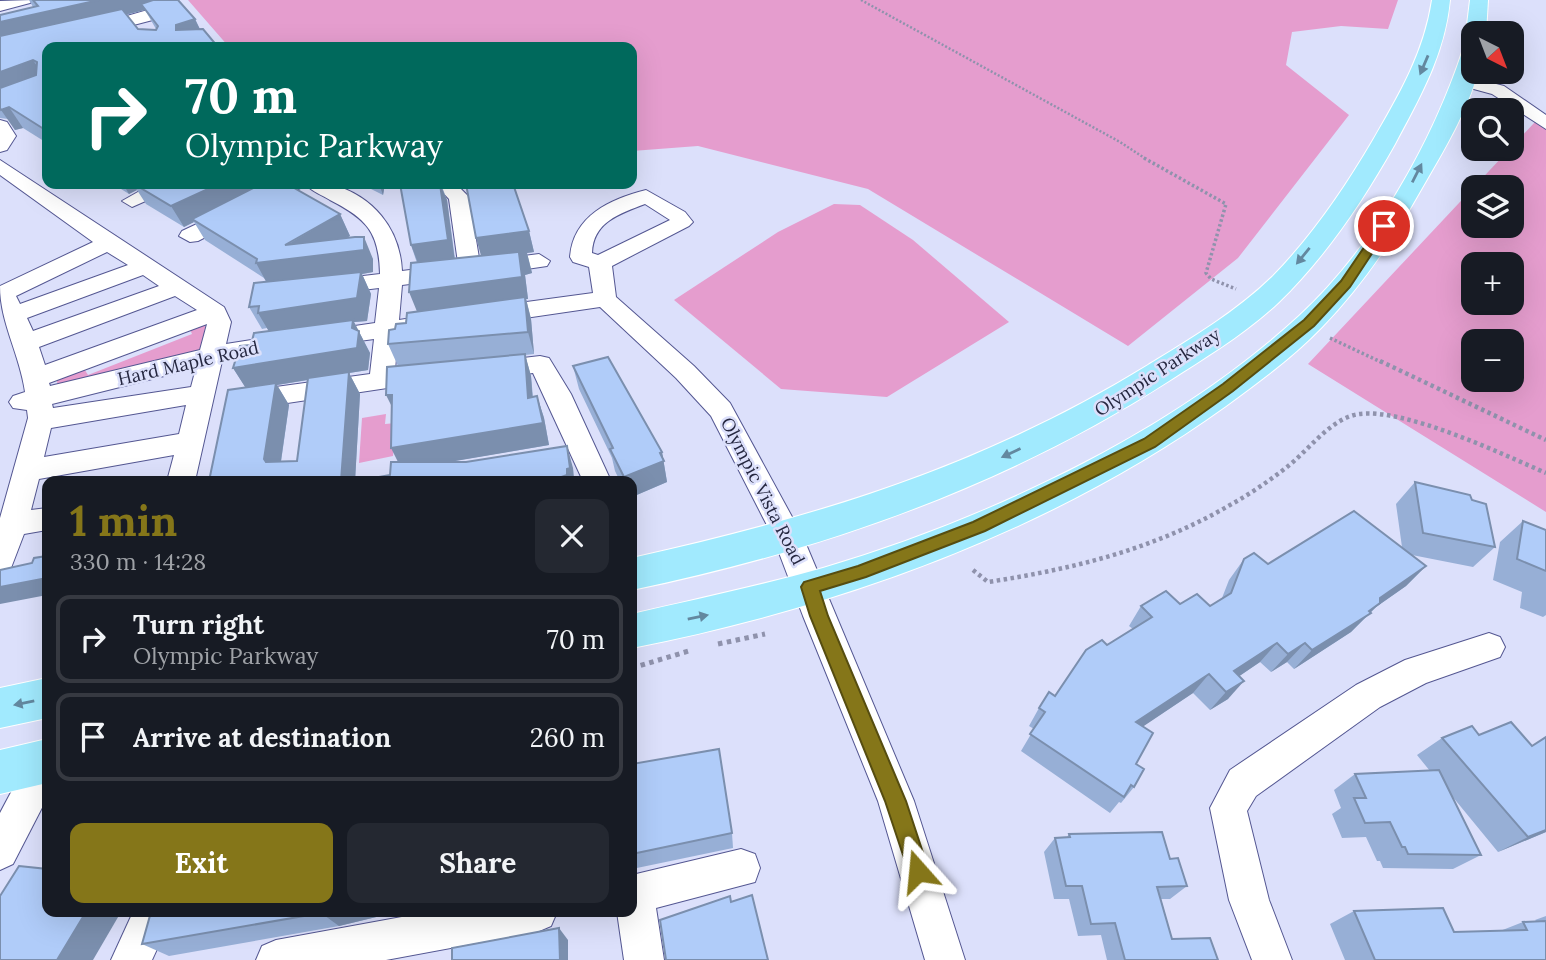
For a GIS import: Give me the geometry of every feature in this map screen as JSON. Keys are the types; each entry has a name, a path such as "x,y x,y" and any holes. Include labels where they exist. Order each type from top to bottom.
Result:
{"main road":[{"name":"Olympic Parkway","path":"637,573 740,551 941,486 1112,405 1267,297 1301,260 1368,172 1424,66 1439,31 1441,0"},
{"path":"1477,21 1479,0"},
{"path":"637,630 747,606 860,572 979,526 1149,443 1228,387 1309,323 1345,284 1410,188 1463,84"},
{"path":"0,708 42,699"},
{"path":"0,772 42,762"}],"street":[{"path":"0,6 25,0"},
{"path":"82,29 137,19 175,7"},
{"path":"137,19 151,38"},
{"path":"1476,84 1498,90 1546,123"},
{"path":"0,126 7,136 0,146"},
{"path":"0,166 108,243 216,312 219,322 182,476"},
{"path":"132,201 157,189"},
{"path":"190,236 287,189"},
{"path":"325,189 364,209 384,234 390,248 391,279 382,379"},
{"path":"450,189 470,270"},
{"path":"646,196 678,216 682,222 652,236 600,262 581,257 580,241 590,222 646,196"},
{"path":"615,210 652,236"},
{"path":"8,566 13,524 28,470 35,399 28,342 3,293 108,243"},
{"path":"310,289 539,261"},
{"path":"600,262 605,299"},
{"path":"14,314 147,266"},
{"path":"28,342 178,287"},
{"name":"Olympic Vista Road","path":"605,299 685,372 722,410 788,537 896,801 945,960"},
{"name":"Hard Maple Road","path":"35,399 243,348 605,299"},
{"path":"35,399 216,312"},
{"path":"234,402 305,404 382,379 540,364 558,394 570,455 592,476"},
{"path":"35,399 201,394"},
{"path":"28,470 190,442"},
{"path":"13,524 42,520"},
{"path":"1272,960 1250,900 1228,808 1243,783 1368,696 1417,671 1489,647"},
{"path":"0,851 42,771"},
{"path":"637,893 741,868"},
{"path":"131,960 152,917"},
{"path":"276,960 396,948 517,917"},
{"path":"637,917 644,960"}],"path":[{"path":"861,0 1120,142 1168,174 1222,200 1226,204 1206,273 1211,279 1237,289"},
{"path":"1330,338 1546,440"},
{"path":"973,570 988,582 1053,572 1121,552 1196,524 1286,468 1345,418 1361,414 1392,417 1501,453 1546,473"},
{"path":"637,666 693,649 765,634"}],"shaded area":[{"path":"188,0 1398,0 1388,29 1341,26 1292,32 1286,65 1349,115 1238,258 1128,346 868,189 698,146 637,151 637,42 225,42"},
{"path":"1535,122 1546,126 1546,512 1308,364 1461,201 1461,238 1524,238 1524,175 1485,175 1498,161 1524,161 1524,134"},
{"path":"834,204 860,205 913,240 1009,322 887,397 781,389 674,300 778,232"},
{"path":"206,323 201,349 58,388 56,375 83,367 88,375 192,334 189,327"},
{"path":"386,414 385,424 396,423 393,456 359,463 362,418"}],"building":[{"path":"33,0 99,0 0,22 0,15 38,6"},
{"path":"153,0 178,0 195,19 176,25 176,30 203,29 214,42 42,42 42,128 9,107 1,110 0,88 36,75 37,62 33,60 0,72 0,36 122,9 138,29 156,30 158,26 141,4"},
{"path":"142,189 208,189 171,206"},
{"path":"251,189 296,189 340,214 285,245 364,237 364,250 256,263 257,259 192,219"},
{"path":"401,189 441,189 448,240 411,245"},
{"path":"467,189 515,189 529,231 476,238"},
{"path":"527,251 519,253 522,277 409,292 411,263"},
{"path":"361,272 357,298 258,313 259,306 249,307 254,283"},
{"path":"525,297 528,332 388,344 389,330 395,329 396,324 406,323 407,313"},
{"path":"353,320 352,328 359,331 357,348 233,368 240,346 251,345 254,333"},
{"path":"525,354 528,398 537,396 543,423 391,448 392,395 386,395 387,367"},
{"path":"608,357 662,452 660,453 664,461 624,476 610,449 613,448 573,366"},
{"path":"349,372 341,476 210,476 228,390 276,383 264,459 266,462 297,461 308,378"},
{"path":"567,446 570,468 564,476 384,476 390,475 391,462 466,462"},
{"path":"1415,482 1470,495 1472,500 1486,504 1495,547 1423,533"},
{"path":"1354,511 1426,566 1380,598 1380,603 1369,611 1371,613 1312,650 1305,643 1288,654 1277,643 1234,671 1244,681 1226,692 1209,674 1136,722 1153,733 1136,764 1144,769 1134,787 1131,785 1124,797 1030,734 1045,712 1039,708 1049,692 1055,696 1086,650 1102,640 1107,645 1152,617 1141,606 1166,591 1180,604 1197,594 1210,606 1231,593 1244,559 1254,553 1268,564"},
{"path":"1523,521 1546,530 1546,571 1517,559"},
{"path":"42,557 42,579 0,587 0,570 32,563 34,558"},
{"path":"1511,722 1532,746 1546,737 1546,830 1528,837 1442,738 1472,726 1479,735"},
{"path":"719,749 732,833 637,853 637,763"},
{"path":"1439,770 1481,855 1408,854 1390,822 1365,823 1354,798 1366,798 1355,774"},
{"path":"1162,832 1170,859 1178,858 1187,886 1157,887 1172,939 1210,938 1218,960 1125,960 1115,923 1091,924 1082,886 1066,886 1055,838 1070,837 1069,834"},
{"path":"19,866 42,868 42,917 83,917 57,960 0,960 0,896"},
{"path":"752,895 768,960 666,960 660,920 730,896 731,902"},
{"path":"1443,908 1454,932 1527,930 1523,922 1546,921 1546,960 1375,960 1354,911"},
{"path":"150,917 298,917 142,944"},
{"path":"559,928 560,960 452,960 452,948"}],"route":[{"path":"918,871 896,801 819,616 810,587 860,572 979,526 1149,443 1228,387 1309,323 1345,284 1384,226"}]}
